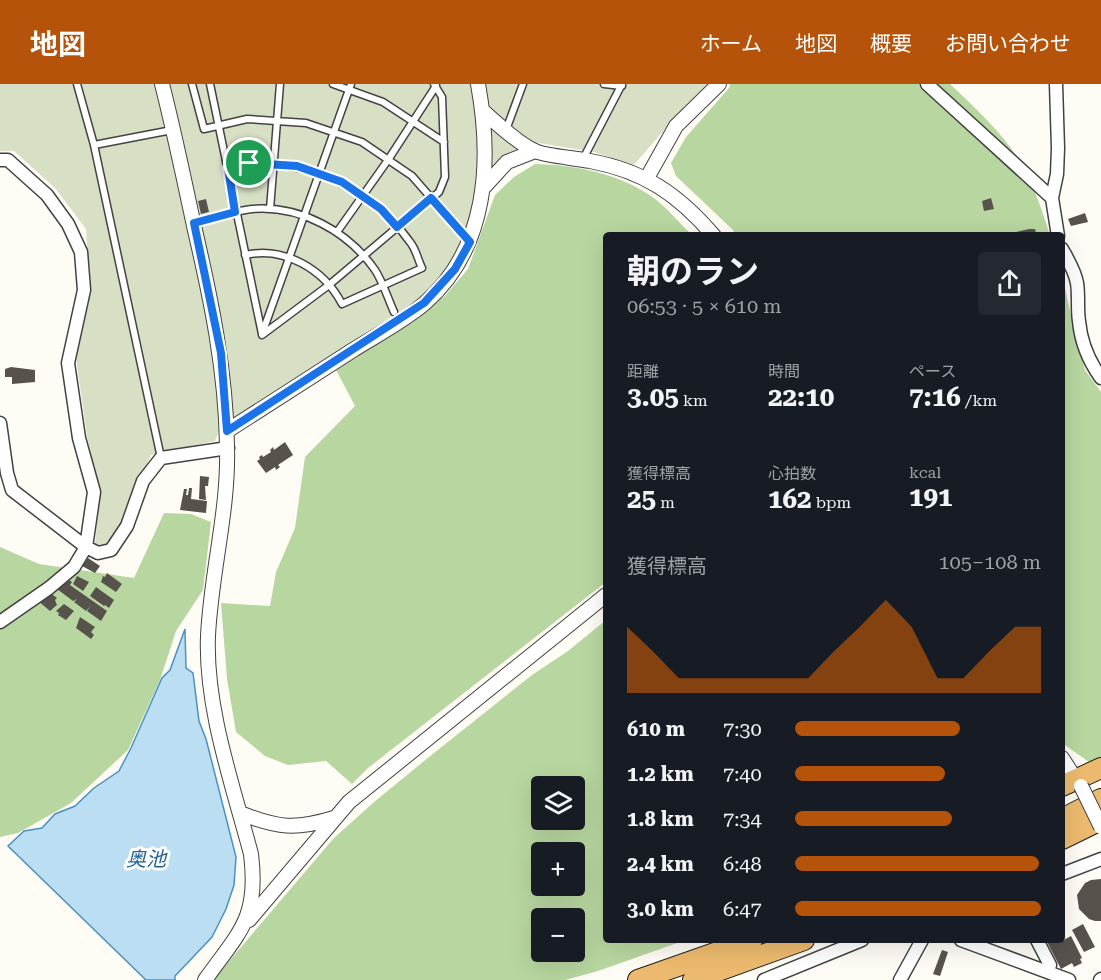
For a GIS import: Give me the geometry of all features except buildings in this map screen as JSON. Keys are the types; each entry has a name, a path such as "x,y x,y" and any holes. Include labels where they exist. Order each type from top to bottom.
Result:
{"highway":[{"path":"1073,784 1101,768"},
{"path":"1065,817 1101,799"},
{"path":"1065,838 1101,820"},
{"path":"638,980 743,943"},
{"path":"693,980 796,943"}],"street":[{"path":"162,84 221,353 228,448 225,496 208,638 209,675 214,712 251,854 254,876 251,906 244,927"},
{"path":"227,431 424,303 455,269 470,242 478,218 484,186 483,111 478,84"},
{"path":"647,178 676,126 719,84"},
{"path":"927,84 1052,198"},
{"path":"1056,84 1058,148 1057,174 1052,198 1057,232"},
{"path":"483,111 506,131 535,151 603,163 647,178 697,215 711,232"},
{"path":"484,186 507,162 535,151"},
{"path":"0,160 8,160 47,195 68,224 81,252 84,290 68,363 79,438 94,492 86,547 74,567 49,588 0,622"},
{"path":"1065,255 1077,284 1078,322 1082,342 1090,362 1101,378"},
{"path":"0,423 6,473 12,490 86,547 98,553 111,550 127,526 143,481 161,458 228,448"},
{"path":"205,980 244,927 334,818 350,802 603,597"},
{"path":"1065,765 1073,784 1101,827"},
{"path":"240,813 281,826 315,824 334,818"},
{"path":"1065,873 1101,859"},
{"path":"764,980 788,976 856,943"},
{"path":"900,980 920,943"},
{"path":"969,943 1069,980"},
{"path":"1039,943 1050,965 1048,972"}],"lane":[{"path":"77,84 94,145 161,458"},
{"path":"192,84 204,129 247,119 306,123 363,142 412,176 470,242"},
{"path":"210,84 262,335"},
{"path":"270,209 280,84"},
{"path":"333,84 350,87 383,102 444,142"},
{"path":"506,131 523,84"},
{"path":"583,159 622,85 604,84"},
{"path":"262,335 329,285 439,192 445,177 444,142 442,97 435,85 413,122 337,232"},
{"path":"262,335 350,87"},
{"path":"94,145 173,130"},
{"path":"228,168 249,163 297,166 342,182 381,209 412,244 422,268 342,304 322,276 303,263 279,255 254,253 245,255"},
{"path":"194,223 252,209 288,210 323,222 351,243 376,271 394,312"}],"green space":[{"path":"0,84 711,84 670,123 634,165 594,152 532,142 502,157 478,184 463,244 450,267 424,295 220,429 215,441 151,455 108,546 95,545 100,494 87,436 76,358 90,291 86,229 55,188 14,151 0,151"},
{"path":"730,84 950,84 988,121 1014,152 1030,180 1049,232 734,232 676,176 671,163 686,137"},
{"path":"535,164 580,168 610,176 638,188 657,200 689,232 603,232 603,584 368,768 352,784 326,761 288,765 265,756 236,732 227,679 221,603 270,606 276,572 295,528 305,457 355,406 335,368 444,297 468,269 495,195 514,177"},
{"path":"1065,288 1085,370 1101,392 1101,758 1089,762 1065,745"},
{"path":"164,513 191,514 211,522 203,590 176,631 160,680 128,750 71,803 18,833 0,837 0,547 39,564 134,578"},
{"path":"603,622 603,943 677,943 565,980 213,980 333,839 429,757 532,675 568,651"}],"water":[{"name":"奥池","path":"185,629 186,668 193,673 199,721 206,739 236,857 234,885 226,909 212,937 175,976 175,980 146,980 8,846 24,831 42,828 55,814 75,806 94,788 119,771 162,678 170,670"}],"route":[{"path":"249,163 297,166 342,182 381,209 397,227 431,198 470,242 455,269 424,303 227,431 221,353 194,223 235,212 228,168 249,163"}]}
